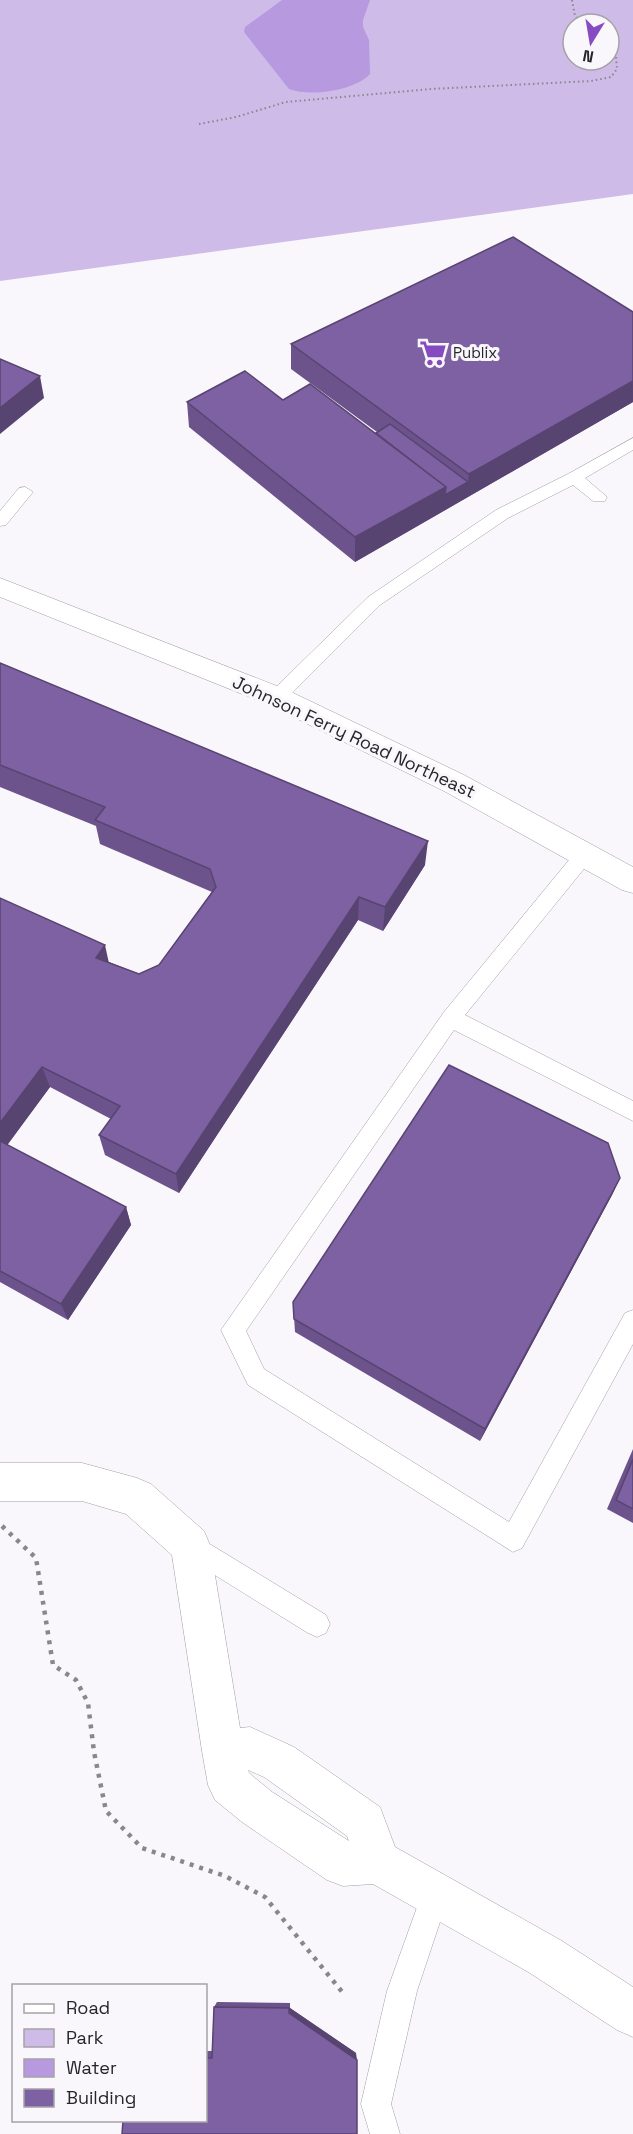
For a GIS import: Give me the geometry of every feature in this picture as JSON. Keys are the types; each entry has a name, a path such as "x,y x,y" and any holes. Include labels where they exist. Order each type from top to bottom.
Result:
{"street":[{"name":"Johnson Ferry Road Northeast","path":"0,587 277,697 454,783 633,881"},
{"path":"0,1482 82,1482 138,1498 190,1545 230,1785 257,1807 343,1864 377,1862 546,1957 633,2014"},
{"path":"223,1751 250,1748 279,1762 364,1822 377,1862"},
{"path":"296,1833 318,1791"}],"lane":[{"path":"277,697 374,601 502,514 574,478 633,443"},
{"path":"574,478 599,496"},
{"path":"0,521 25,492"},
{"path":"585,854 451,1018 233,1330 256,1377 513,1539 633,1321"},
{"path":"451,1018 633,1112"},
{"path":"190,1545 317,1624"},
{"path":"385,2134 376,2104 402,1991 435,1895"}],"path":[{"path":"199,124 236,117 286,102 431,89 591,81 611,77 615,72"},
{"path":"0,1524 36,1558 53,1665 76,1680 88,1703 94,1752 106,1810 142,1848 225,1876 265,1897 343,1994"}],"green space":[{"path":"0,0 633,0 633,194 0,281"}],"water":[{"path":"282,0 370,0 363,27 369,40 370,74 354,85 332,91 309,92 289,89 244,32 245,27"}],"building":[{"path":"513,237 633,312 633,381 469,474 291,344"},
{"path":"0,359 40,376 0,408"},
{"path":"245,371 283,400 310,384 446,487 355,537 187,402"},
{"path":"390,424 468,482 445,495 446,487 376,433"},
{"path":"0,663 428,841 385,907 359,897 176,1174 99,1135 120,1106 42,1067 0,1123 0,898 105,945 96,958 139,974 159,965 216,887 210,869 95,820 105,807 0,765"},
{"path":"449,1065 608,1143 620,1178 485,1429 294,1319 293,1302"},
{"path":"0,1141 126,1207 61,1304 0,1271"},
{"path":"633,1459 633,1509 616,1500"},
{"path":"214,2007 289,2008 289,2013 357,2060 357,2134 122,2134 123,2122 207,2122 207,2058 212,2058"}],"place":[{"name":"Publix","path":"433,353"}]}
